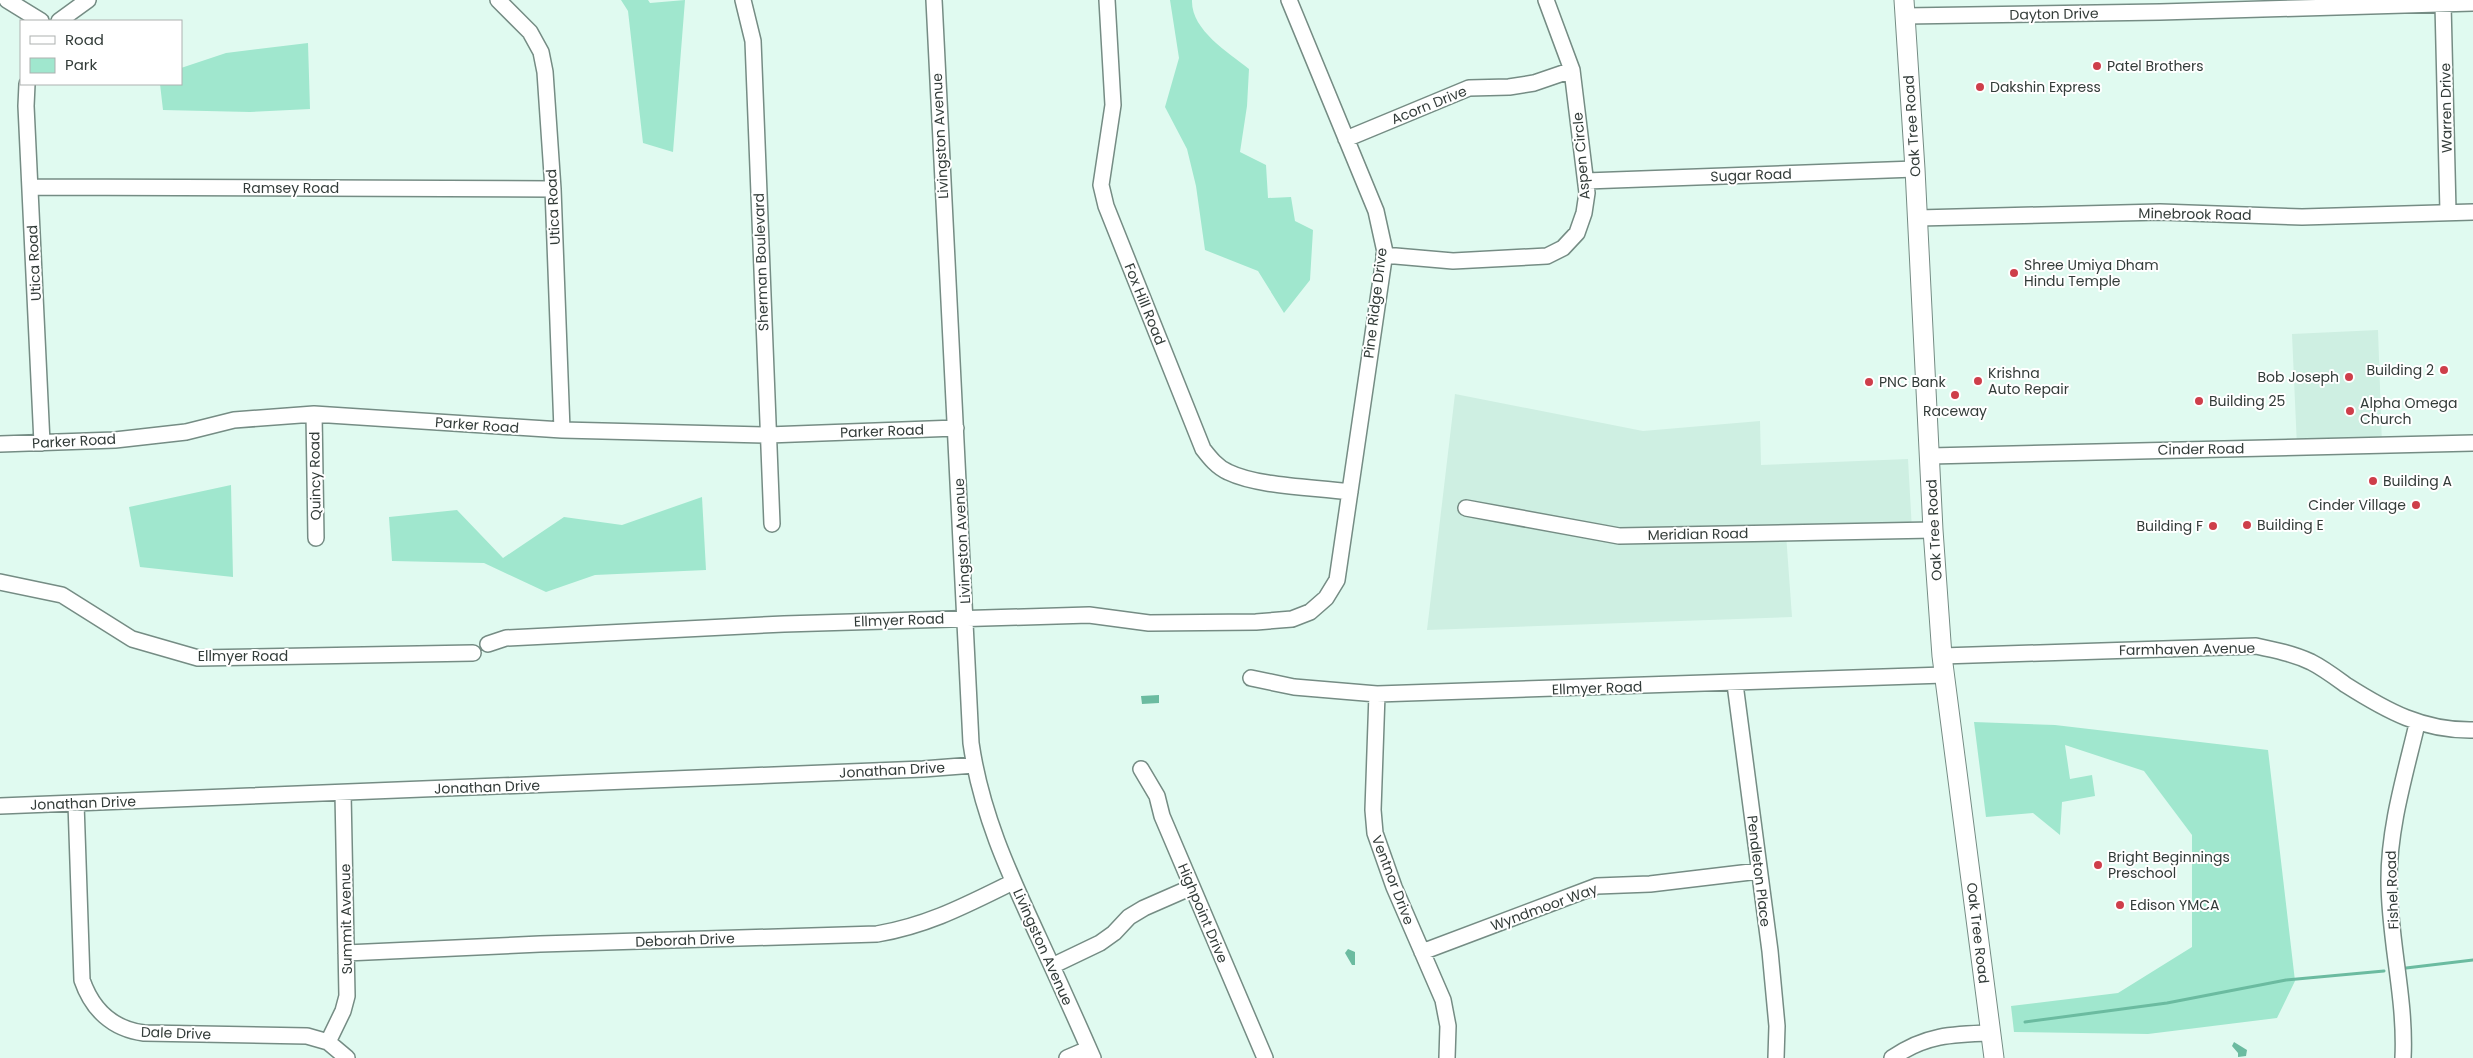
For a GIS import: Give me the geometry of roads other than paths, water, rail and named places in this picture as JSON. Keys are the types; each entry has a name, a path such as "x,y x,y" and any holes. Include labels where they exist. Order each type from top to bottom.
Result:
{"main road":[{"name":"Oak Tree Road","path":"1905,8 1918,218 1933,530 1942,656 1994,1058"}],"street":[{"path":"7,0 39,20"},
{"path":"60,20 88,0"},
{"name":"Utica Road","path":"498,0 530,32 541,52 545,72 553,189 562,430"},
{"name":"Sherman Boulevard","path":"742,0 753,41 772,524"},
{"name":"Livingston Avenue","path":"934,0 974,765 988,818 1013,882 1090,1053"},
{"name":"Fox Hill Road","path":"1107,0 1113,105 1101,185 1106,206 1203,449 1214,463 1228,472 1251,480 1350,492"},
{"name":"Pine Ridge Drive","path":"1289,0 1376,211 1382,233 1384,255 1336,580 1326,598 1310,612"},
{"name":"Aspen Circle","path":"1384,255 1453,261 1547,256 1562,248 1577,233 1584,213 1586,181 1572,70 1546,0"},
{"name":"Dayton Drive","path":"1905,8 2168,12 2473,3"},
{"name":"Warren Drive","path":"2443,4 2448,212"},
{"name":"Acorn Drive","path":"1346,139 1469,88 1509,87 1534,83 1572,70"},
{"name":"Utica Road","path":"27,85 26,106 42,442"},
{"name":"Sugar Road","path":"1586,181 1915,169"},
{"name":"Ramsey Road","path":"30,187 553,189"},
{"name":"Minebrook Road","path":"1918,218 2160,212 2302,216 2473,212"},
{"name":"Parker Road","path":"0,444 115,440 186,432 234,420 314,414 562,430 768,435 956,428"},
{"name":"Quincy Road","path":"314,414 316,538"},
{"name":"Cinder Road","path":"1930,456 2473,443"},
{"name":"Meridian Road","path":"1466,508 1619,536 1933,530"},
{"name":"Ellmyer Road","path":"0,582 62,595 132,638 198,658 473,653"},
{"name":"Ellmyer Road","path":"488,644 506,638 966,618 1089,615 1150,623 1217,624 1292,619 1310,612"},
{"name":"Farmhaven Avenue","path":"1942,656 2256,646 2313,663 2378,705 2417,724 2457,731 2473,730"},
{"name":"Ellmyer Road","path":"1251,678 1294,686 1377,694 1735,684 1944,675"},
{"name":"Pendleton Place","path":"1735,684 1777,1026 1776,1058"},
{"name":"Ventnor Drive","path":"1377,694 1372,810 1374,833 1446,1013 1449,1039 1447,1058"},
{"name":"Fishel Road","path":"2403,1058 2401,999 2391,913 2390,855 2395,820 2417,724"},
{"name":"Jonathan Drive","path":"0,806 923,769 974,765"},
{"name":"Highpoint Drive","path":"1141,769 1157,796 1162,816 1265,1058"},
{"name":"Summit Avenue","path":"328,1042 346,1004 343,793"},
{"name":"Dale Drive","path":"76,803 82,980 90,1000 104,1017 122,1028 144,1033 306,1036 328,1042 347,1058"},
{"name":"Wyndmoor Way","path":"1422,952 1597,886 1650,884 1759,871"},
{"name":"Deborah Drive","path":"346,953 540,944 877,934 903,930 946,916 1013,882"},
{"path":"1052,966 1100,942 1114,933 1129,917 1144,908 1192,887"},
{"path":"1892,1058 1910,1046 1928,1039 1952,1034 1991,1033"},
{"path":"1067,1058 1090,1053"}],"waterway":[{"path":"2406,968 2473,960"},
{"path":"2025,1022 2167,1003 2286,980 2384,971"}],"place":[{"name":"Patel Brothers","path":"2097,66"},
{"name":"Dakshin Express","path":"1980,87"},
{"name":"Shree Umiya Dham Hindu Temple","path":"2014,273"},
{"name":"Building 2","path":"2444,370"},
{"name":"Bob Joseph","path":"2349,377"},
{"name":"Krishna Auto Repair","path":"1978,381"},
{"name":"PNC Bank","path":"1869,382"},
{"name":"Raceway","path":"1955,395"},
{"name":"Building 25","path":"2199,401"},
{"name":"Alpha Omega Church","path":"2350,411"},
{"name":"Building A","path":"2373,481"},
{"name":"Cinder Village","path":"2416,505"},
{"name":"Building E","path":"2247,525"},
{"name":"Building F","path":"2213,526"},
{"name":"Bright Beginnings Preschool","path":"2098,865"},
{"name":"Edison YMCA","path":"2120,905"}]}
